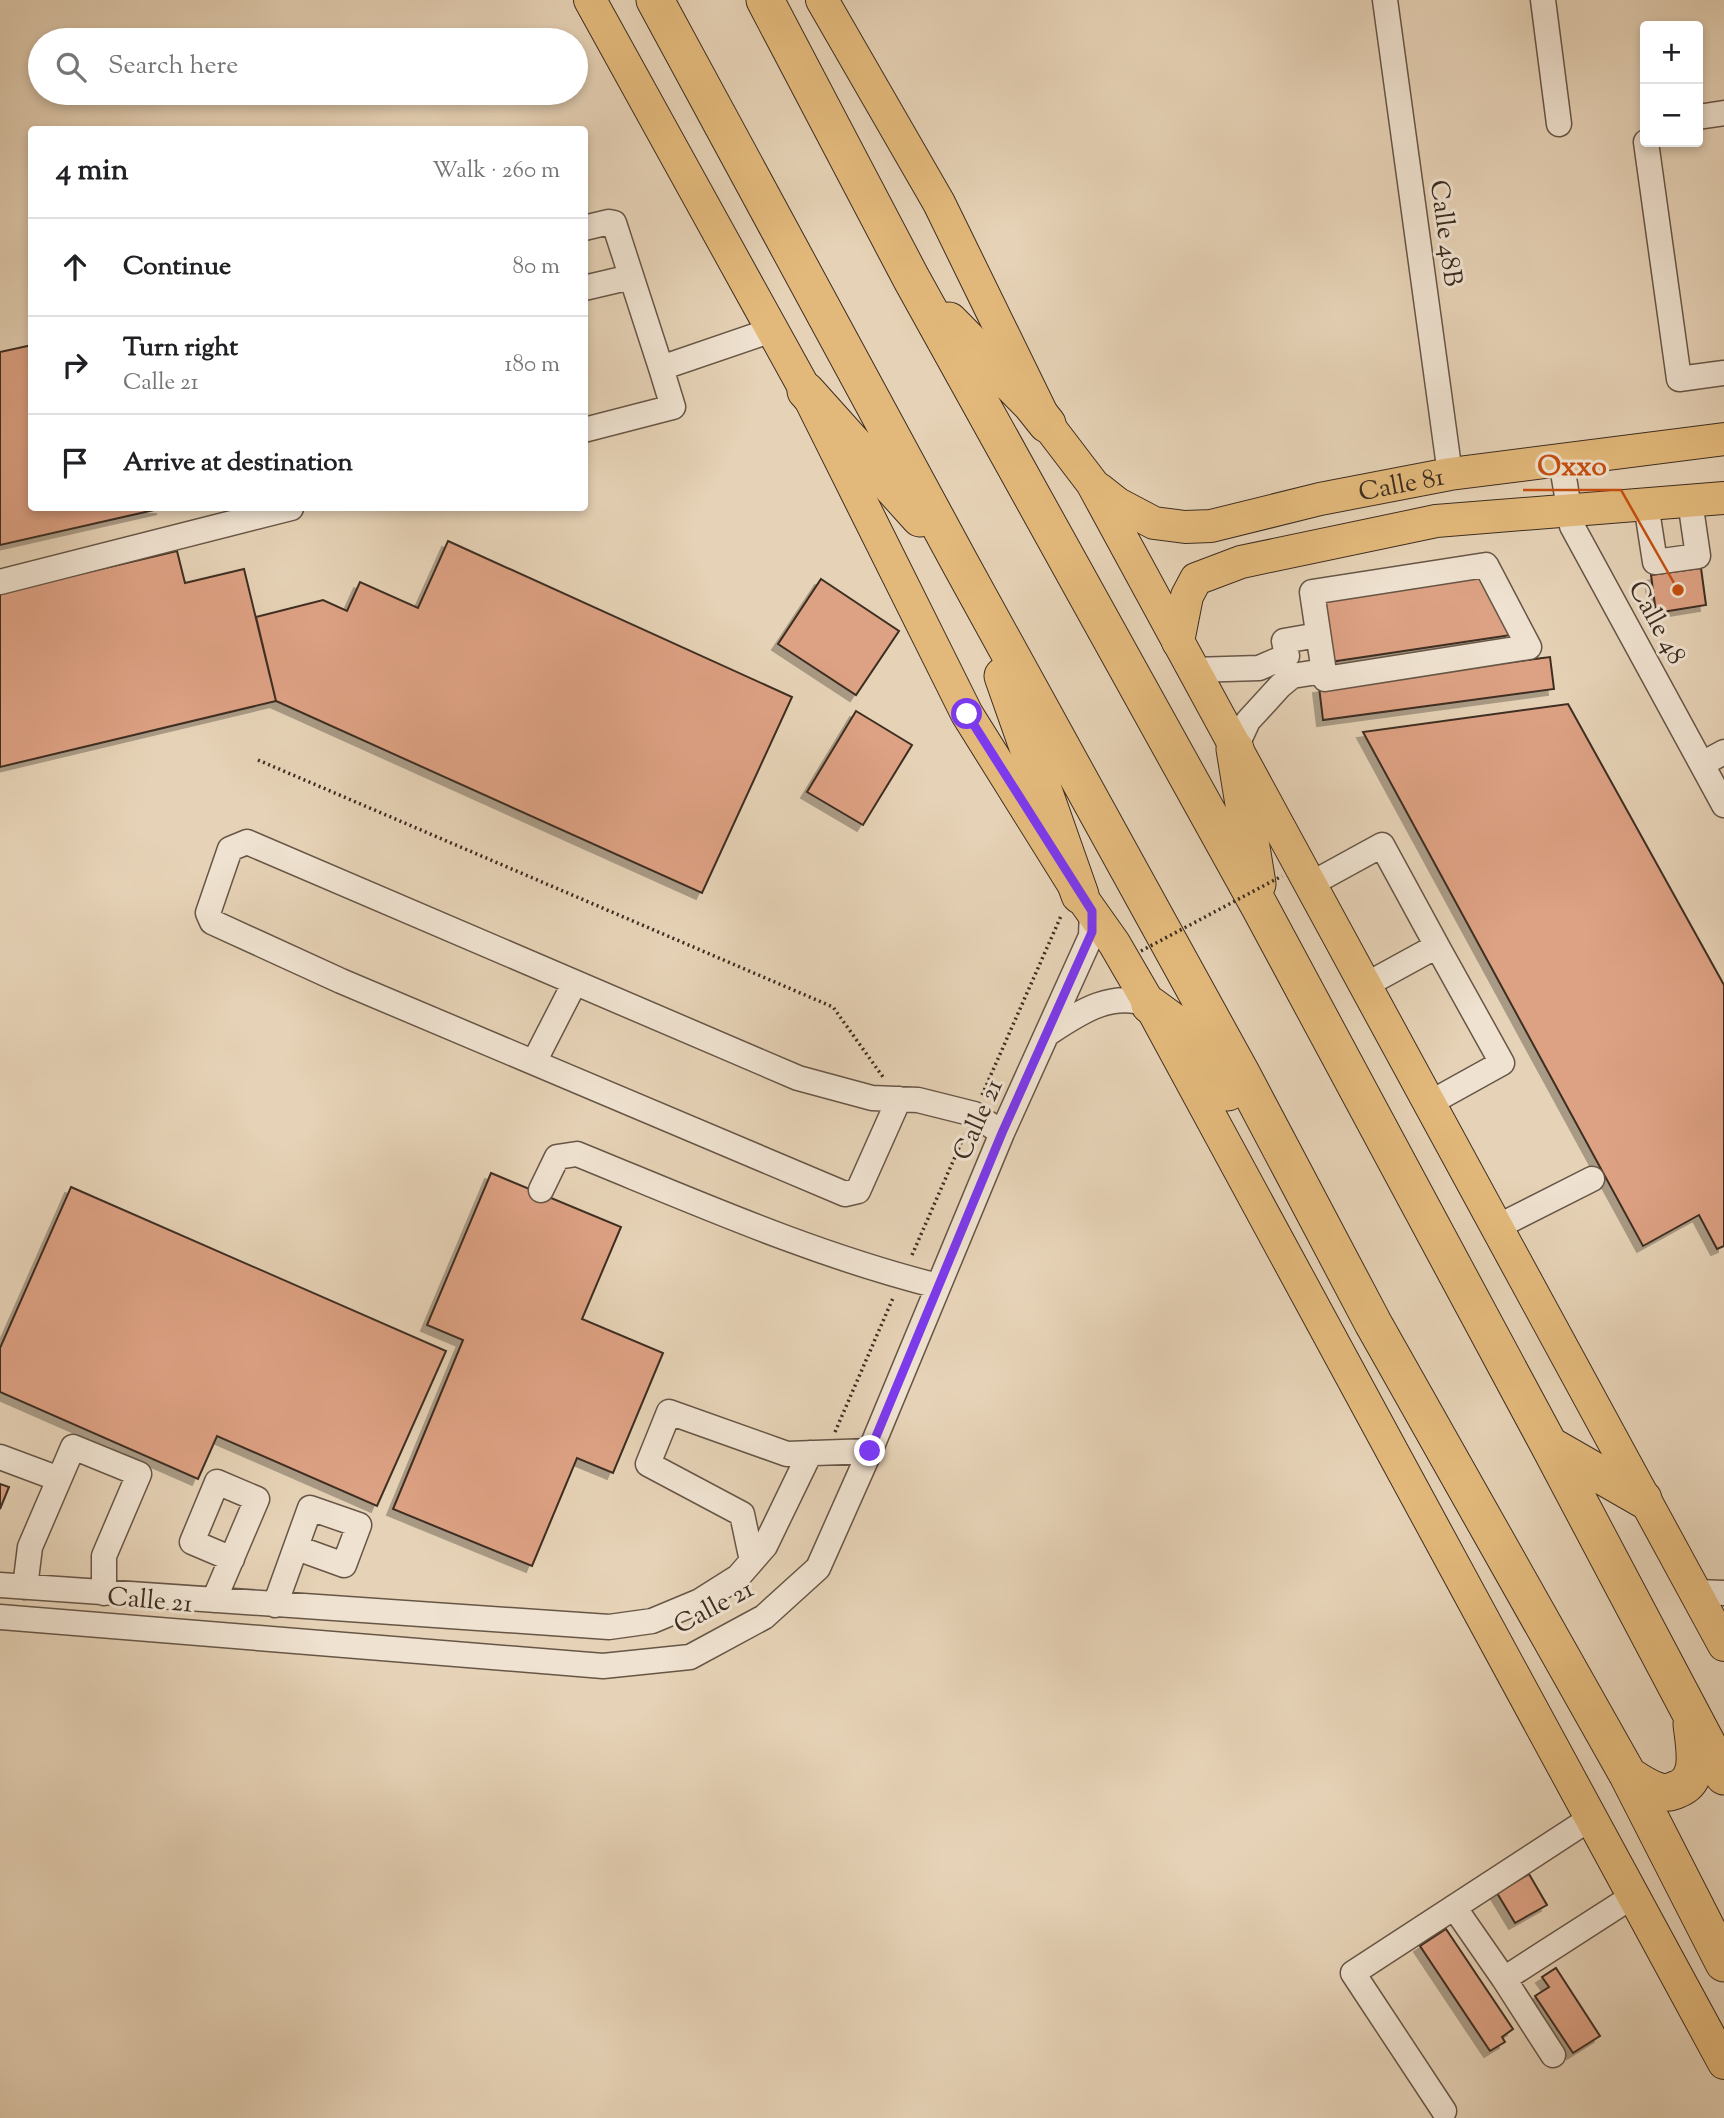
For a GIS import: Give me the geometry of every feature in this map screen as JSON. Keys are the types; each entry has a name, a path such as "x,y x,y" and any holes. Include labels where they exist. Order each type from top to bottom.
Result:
{"highway":[{"path":"655,0 1287,1159 1373,1323 1628,1775 1724,1963"},
{"path":"765,0 911,278 1261,909 1724,1776"},
{"path":"911,278 958,332 1031,404 1047,424"},
{"path":"806,391 964,570 1086,903"},
{"path":"1235,749 1261,909"},
{"path":"1150,1005 1187,1032 1267,1155 1276,1159 1287,1159"},
{"path":"1549,1445 1643,1499"},
{"path":"1628,1775 1659,1792 1669,1793 1683,1787 1693,1777 1696,1756 1690,1715"}],"main road":[{"path":"590,0 806,391 967,714 1114,943 1150,1005 1724,2063"},
{"path":"822,0 939,203 1047,424 1092,483 1178,642 1235,749 1296,881 1364,986 1643,1499 1710,1593 1724,1645"},
{"name":"Calle 81","path":"1092,483 1118,504 1154,523 1185,527 1212,526 1320,499 1450,474 1724,439"},
{"name":"Calle 81","path":"1178,642 1187,596 1196,579 1241,562 1436,521 1724,498"}],"street":[{"name":"Calle 48B","path":"1385,0 1450,474"},
{"path":"1543,0 1559,124"},
{"path":"1703,116 1724,113"},
{"path":"1647,147 1679,379 1724,373"},
{"path":"588,228 614,223 673,407 588,429"},
{"path":"588,287 631,277"},
{"path":"660,368 772,330"},
{"name":"Calle 48","path":"1561,460 1572,526 1724,805"},
{"path":"1646,504 1655,562 1698,556 1690,501"},
{"path":"0,582 279,511"},
{"path":"1486,565 1529,647 1325,679 1324,671 1312,592 1486,565"},
{"path":"1193,670 1259,668 1287,656 1284,641 1318,635"},
{"path":"1235,749 1248,721 1280,686 1293,676 1324,671"},
{"path":"1702,764 1724,752"},
{"path":"899,1099 858,1191 845,1194 341,981 212,922 208,913 230,849 247,842 798,1078 872,1098 899,1099 918,1100 974,1114 1002,1133"},
{"path":"1296,881 1382,845 1502,1063 1428,1104"},
{"name":"Calle 21","path":"0,1615 603,1666 690,1657 764,1617 818,1568 870,1451 1002,1133 1091,936 1086,903"},
{"path":"1364,986 1437,946"},
{"path":"534,1062 574,984"},
{"path":"1047,1034 1085,1010 1107,1002 1128,1000 1150,1005"},
{"path":"541,1190 557,1157 577,1154 763,1229 902,1277 938,1286"},
{"path":"1495,1228 1592,1179"},
{"path":"752,1561 742,1514 648,1464 669,1412 787,1454 870,1451"},
{"path":"35,1588 30,1547 73,1447 139,1474 104,1556 104,1592"},
{"path":"0,1585 609,1627 652,1621 700,1601 738,1577 765,1546 810,1453"},
{"path":"0,1457 59,1479"},
{"path":"275,1605 297,1548"},
{"path":"215,1600 232,1559"},
{"path":"0,1615 35,1588"},
{"path":"1444,2111 1353,1973 1591,1818"},
{"path":"1504,1979 1633,1896"},
{"path":"1454,1907 1553,2056"}],"path":[{"path":"258,760 833,1007 899,1099"},
{"path":"1141,951 1296,881"}],"building":[{"path":"28,346 28,511 150,511 0,545 0,352"},
{"path":"448,541 792,697 702,893 276,701 256,617 323,600 347,611 360,582 418,608"},
{"path":"177,551 185,583 244,569 276,701 0,767 0,593"},
{"path":"1701,568 1706,605 1656,613 1651,575"},
{"path":"1490,576 1511,635 1330,662 1322,600"},
{"path":"821,579 899,631 856,695 778,644"},
{"path":"1550,657 1554,689 1323,720 1319,687"},
{"path":"1568,704 1724,985 1724,1246 1717,1249 1699,1215 1643,1246 1363,732"},
{"path":"856,711 912,745 863,825 807,792"},
{"path":"491,1173 621,1227 582,1319 663,1353 613,1473 577,1458 532,1566 393,1509 463,1340 427,1325"},
{"path":"71,1187 446,1351 377,1506 217,1436 198,1479 0,1392 0,1348"},
{"path":"0,1484 9,1487 0,1509"},
{"path":"1529,1874 1547,1905 1515,1923 1497,1893"},
{"path":"1446,1929 1513,2029 1502,2037 1505,2042 1490,2051 1420,1946"},
{"path":"1556,1968 1600,2036 1573,2053 1535,1996 1549,1987 1542,1977"}],"place":[{"name":"Oxxo","path":"1678,590"}],"route":[{"path":"870,1451 1002,1133 1092,932 1092,911 967,714"}]}
